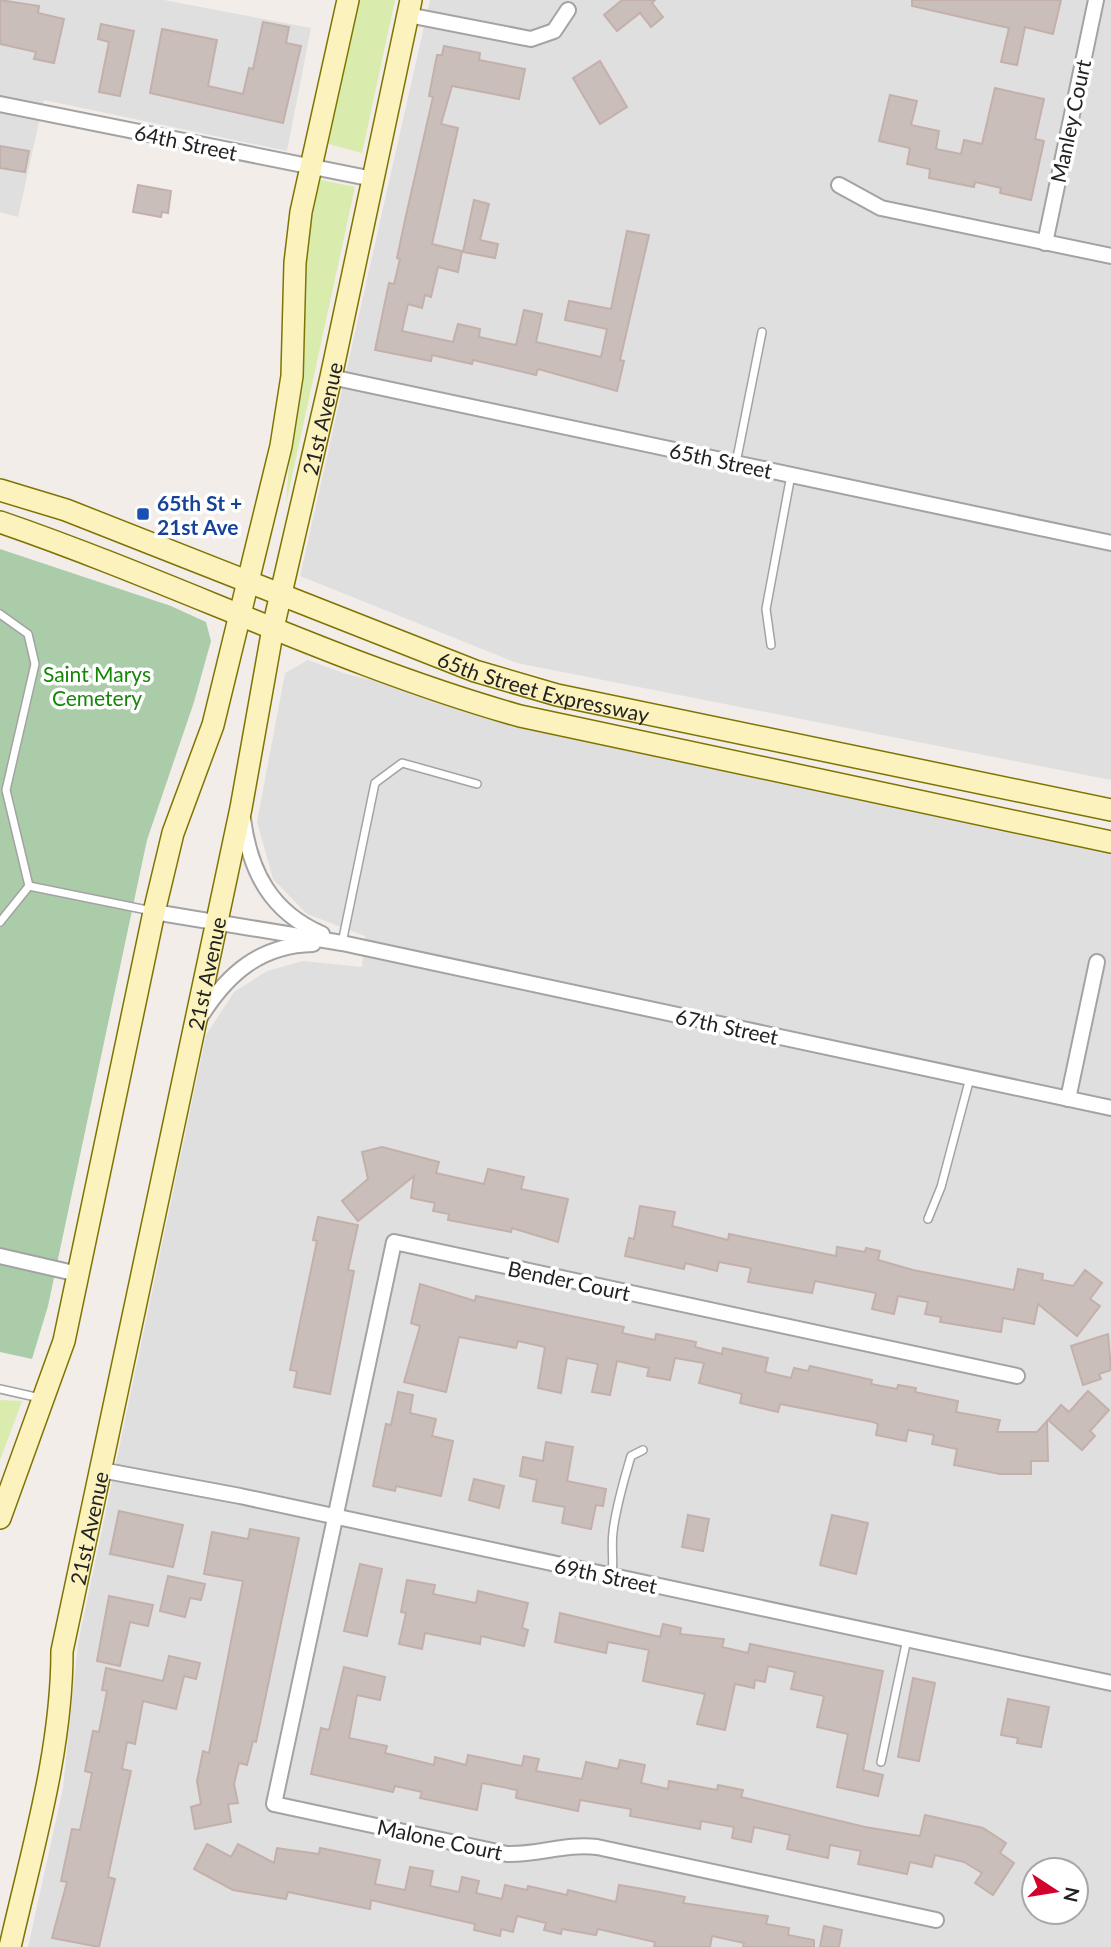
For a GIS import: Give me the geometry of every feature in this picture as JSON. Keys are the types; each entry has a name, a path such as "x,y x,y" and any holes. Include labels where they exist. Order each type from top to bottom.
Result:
{"street":[{"name":"21st Avenue","path":"0,1518 64,1341 173,833 213,726 246,580 281,446 292,376 295,263 309,167 348,0"},
{"name":"Manley Court","path":"1045,243 1096,0"},
{"name":"21st Avenue","path":"10,1947 51,1762 62,1692 62,1651 242,808 273,628 331,377 410,7"},
{"path":"410,7 531,39 554,32 568,10"},
{"name":"64th Street","path":"0,104 373,179"},
{"path":"839,184 881,208 1111,256"},
{"name":"65th Street","path":"331,377 1111,543"},
{"name":"65th Street Expressway","path":"0,490 66,510 475,671 557,695 1111,810"},
{"name":"65th Street Expressway","path":"0,522 88,552 273,628 467,701 520,716 1111,842"},
{"name":"67th Street","path":"242,808 251,860 270,896 287,914 307,928 342,943"},
{"name":"67th Street","path":"154,912 342,943 1111,1108"},
{"name":"67th Street","path":"194,1026 227,979 260,955 299,944 342,943"},
{"path":"1068,1099 1097,962"},
{"name":"Bender Court","path":"335,1516 394,1242 1017,1377"},
{"path":"0,1256 78,1274"},
{"name":"69th Street","path":"101,1470 335,1516 1111,1683"},
{"name":"Malone Court","path":"335,1516 274,1804 507,1854 524,1855 564,1846 597,1847 936,1920"}],"lane":[{"path":"736,463 762,332"},
{"path":"771,645 766,609 791,475"},
{"path":"0,614 28,634 36,664 3,789 29,887"},
{"path":"342,943 376,783 402,763 477,784"},
{"path":"29,887 154,912"},
{"path":"0,922 29,887"},
{"path":"928,1219 941,1187 970,1078"},
{"path":"0,1389 44,1398"},
{"path":"612,1576 615,1557 613,1532 623,1484 631,1456 643,1450"},
{"path":"881,1762 907,1639"}],"shaded area":[{"path":"0,0 164,0 311,28 287,151 44,100 18,217 0,212"},
{"path":"430,0 1111,0 1111,780 517,663 300,576"},
{"path":"308,660 346,674 1111,849 1111,1947 28,1947 63,1788 78,1643 206,1035 234,992 267,971 303,961 362,967 365,936 307,914 273,879 257,822 285,673"}],"green space":[{"path":"355,0 395,0 362,153 325,143"},
{"path":"316,179 355,187 286,504 304,259"},
{"name":"Saint Marys Cemetery","path":"0,549 171,606 206,622 211,641 194,702 147,840 48,1306 32,1359 0,1352"},
{"path":"0,1400 22,1401 0,1460"}],"building":[{"path":"0,0 39,6 38,13 64,19 54,63 34,59 36,52 0,44"},
{"path":"622,0 655,0 652,3 663,17 651,27 640,13 617,31 604,15"},
{"path":"912,0 1061,0 1053,34 1025,27 1017,65 1001,62 1009,28 912,6"},
{"path":"263,22 289,27 286,43 301,46 283,123 150,93 162,29 217,40 208,86 243,94 249,68 253,69"},
{"path":"101,24 134,31 120,96 99,92 109,42 98,39"},
{"path":"444,46 480,53 479,60 525,69 519,99 452,86 441,124 458,128 432,244 462,251 458,272 438,267 431,297 425,295 422,308 408,304 402,331 453,342 458,324 480,329 479,337 516,345 524,310 542,314 536,342 601,357 607,329 565,320 569,301 611,309 627,231 649,235 620,360 624,361 617,391 538,369 536,375 473,360 472,364 432,355 431,361 375,350 389,283 394,284 400,259 397,258 433,97 429,96 437,55 442,55"},
{"path":"600,61 627,107 600,124 573,78"},
{"path":"995,88 1044,99 1035,139 1044,141 1031,200 1000,193 1001,188 975,182 974,187 929,178 930,169 907,164 910,148 879,141 890,95 917,101 911,125 939,131 936,149 961,154 964,140 982,144"},
{"path":"0,146 29,151 25,172 0,168"},
{"path":"138,185 171,191 168,213 162,212 161,217 133,212"},
{"path":"474,200 489,204 480,240 498,244 495,258 463,252"},
{"path":"382,1147 439,1162 436,1173 484,1184 488,1169 524,1177 521,1189 568,1199 558,1242 512,1228 511,1232 448,1220 449,1214 433,1211 435,1203 411,1198 414,1176 358,1221 342,1201 368,1179 362,1152"},
{"path":"640,1206 675,1212 672,1226 728,1240 729,1234 836,1256 837,1247 865,1252 866,1248 880,1251 878,1260 913,1270 1014,1290 1018,1269 1043,1274 1042,1280 1073,1286 1085,1270 1102,1283 1090,1299 1100,1306 1077,1336 1038,1304 1034,1324 1003,1318 1001,1332 940,1322 941,1317 925,1314 928,1302 898,1296 894,1314 872,1309 876,1293 815,1281 812,1293 748,1282 751,1268 719,1262 717,1271 685,1263 684,1269 625,1256 629,1238 634,1239"},
{"path":"318,1217 358,1225 348,1270 354,1271 330,1394 294,1387 297,1371 290,1370 317,1241 313,1240"},
{"path":"420,1284 475,1301 476,1296 624,1327 622,1333 655,1340 656,1334 696,1342 695,1347 722,1354 723,1348 768,1358 765,1372 791,1378 794,1368 808,1371 810,1366 872,1380 871,1384 897,1389 898,1385 916,1388 915,1392 958,1401 956,1412 1000,1420 997,1432 1037,1432 1047,1421 1048,1461 1031,1461 1031,1474 1000,1474 954,1465 957,1449 932,1444 934,1435 908,1430 906,1441 876,1435 878,1424 873,1422 780,1404 778,1412 740,1403 742,1394 699,1383 704,1363 675,1358 670,1380 647,1376 649,1368 617,1361 610,1395 592,1392 598,1364 567,1358 561,1393 538,1388 545,1347 518,1341 516,1348 459,1337 446,1392 404,1382 420,1326 411,1323"},
{"path":"1108,1334 1111,1370 1099,1374 1101,1379 1083,1385 1071,1346"},
{"path":"1088,1391 1109,1410 1090,1431 1095,1436 1082,1450 1048,1420 1061,1405 1069,1412"},
{"path":"398,1392 413,1395 410,1413 436,1419 432,1436 453,1441 441,1496 396,1486 395,1491 373,1486 386,1424 391,1425"},
{"path":"546,1442 573,1447 567,1481 606,1489 603,1506 596,1505 591,1529 562,1523 565,1507 533,1501 537,1480 520,1476 523,1457 543,1461"},
{"path":"474,1479 504,1486 499,1508 469,1500"},
{"path":"119,1511 183,1525 173,1567 110,1554"},
{"path":"688,1515 709,1519 703,1551 682,1547"},
{"path":"832,1515 868,1523 856,1574 820,1565"},
{"path":"250,1529 299,1538 256,1742 253,1741 247,1765 239,1763 234,1784 238,1803 228,1804 231,1822 195,1829 191,1807 201,1804 197,1781 203,1751 209,1753 243,1581 204,1574 212,1532 248,1539"},
{"path":"360,1564 382,1569 367,1636 344,1631"},
{"path":"168,1576 205,1584 201,1600 190,1598 185,1617 160,1611"},
{"path":"407,1580 435,1585 433,1594 476,1603 478,1591 528,1603 522,1628 528,1630 524,1646 481,1636 480,1644 425,1633 422,1649 399,1644 406,1613 401,1612"},
{"path":"109,1596 153,1605 148,1626 130,1622 120,1666 97,1661"},
{"path":"560,1613 660,1637 663,1624 681,1628 680,1634 724,1639 722,1647 748,1653 750,1644 883,1671 863,1770 883,1775 878,1796 837,1787 848,1734 817,1727 824,1696 791,1689 795,1672 768,1666 765,1682 755,1680 754,1688 735,1684 725,1730 697,1724 705,1694 643,1681 649,1650 608,1642 606,1653 555,1642"},
{"path":"169,1656 200,1663 196,1679 184,1676 176,1709 143,1701 135,1744 127,1742 122,1769 131,1771 108,1877 115,1879 99,1947 52,1938 67,1882 61,1881 72,1829 80,1830 92,1773 85,1771 93,1731 99,1732 107,1691 102,1690 106,1668 163,1681"},
{"path":"344,1667 385,1677 380,1700 357,1695 349,1738 387,1746 385,1753 434,1765 435,1757 466,1765 468,1755 522,1766 524,1756 539,1759 536,1771 582,1779 586,1762 618,1769 620,1760 645,1765 641,1783 668,1789 669,1781 717,1790 718,1785 743,1790 741,1797 865,1827 920,1836 925,1815 983,1828 1006,1843 1000,1853 1014,1863 993,1895 975,1883 982,1873 964,1862 935,1855 932,1867 910,1862 907,1874 858,1864 861,1851 830,1845 828,1858 787,1849 790,1835 754,1827 751,1842 732,1838 734,1827 701,1821 700,1829 630,1816 631,1809 580,1800 578,1811 516,1798 517,1790 482,1783 477,1810 420,1798 422,1792 395,1786 393,1792 311,1774 321,1728 329,1730"},
{"path":"913,1678 935,1683 919,1761 898,1757"},
{"path":"1008,1699 1049,1707 1041,1747 1017,1743 1018,1738 1001,1735"},
{"path":"207,1844 231,1857 238,1844 274,1863 277,1848 319,1854 320,1848 380,1860 375,1884 405,1890 410,1867 433,1871 430,1886 459,1892 462,1877 479,1881 476,1893 502,1899 505,1885 527,1890 528,1886 567,1895 568,1890 616,1902 619,1885 685,1897 683,1903 768,1916 766,1924 789,1928 788,1935 814,1940 814,1947 743,1947 744,1943 712,1936 710,1947 654,1947 655,1942 598,1929 596,1935 562,1929 561,1934 544,1930 546,1923 517,1916 513,1932 501,1929 500,1936 474,1930 475,1924 371,1900 370,1909 288,1892 286,1899 233,1890 194,1869"},
{"path":"824,1926 842,1930 839,1947 820,1947"}],"place":[{"name":"65th St + 21st Ave","path":"143,514"}]}
